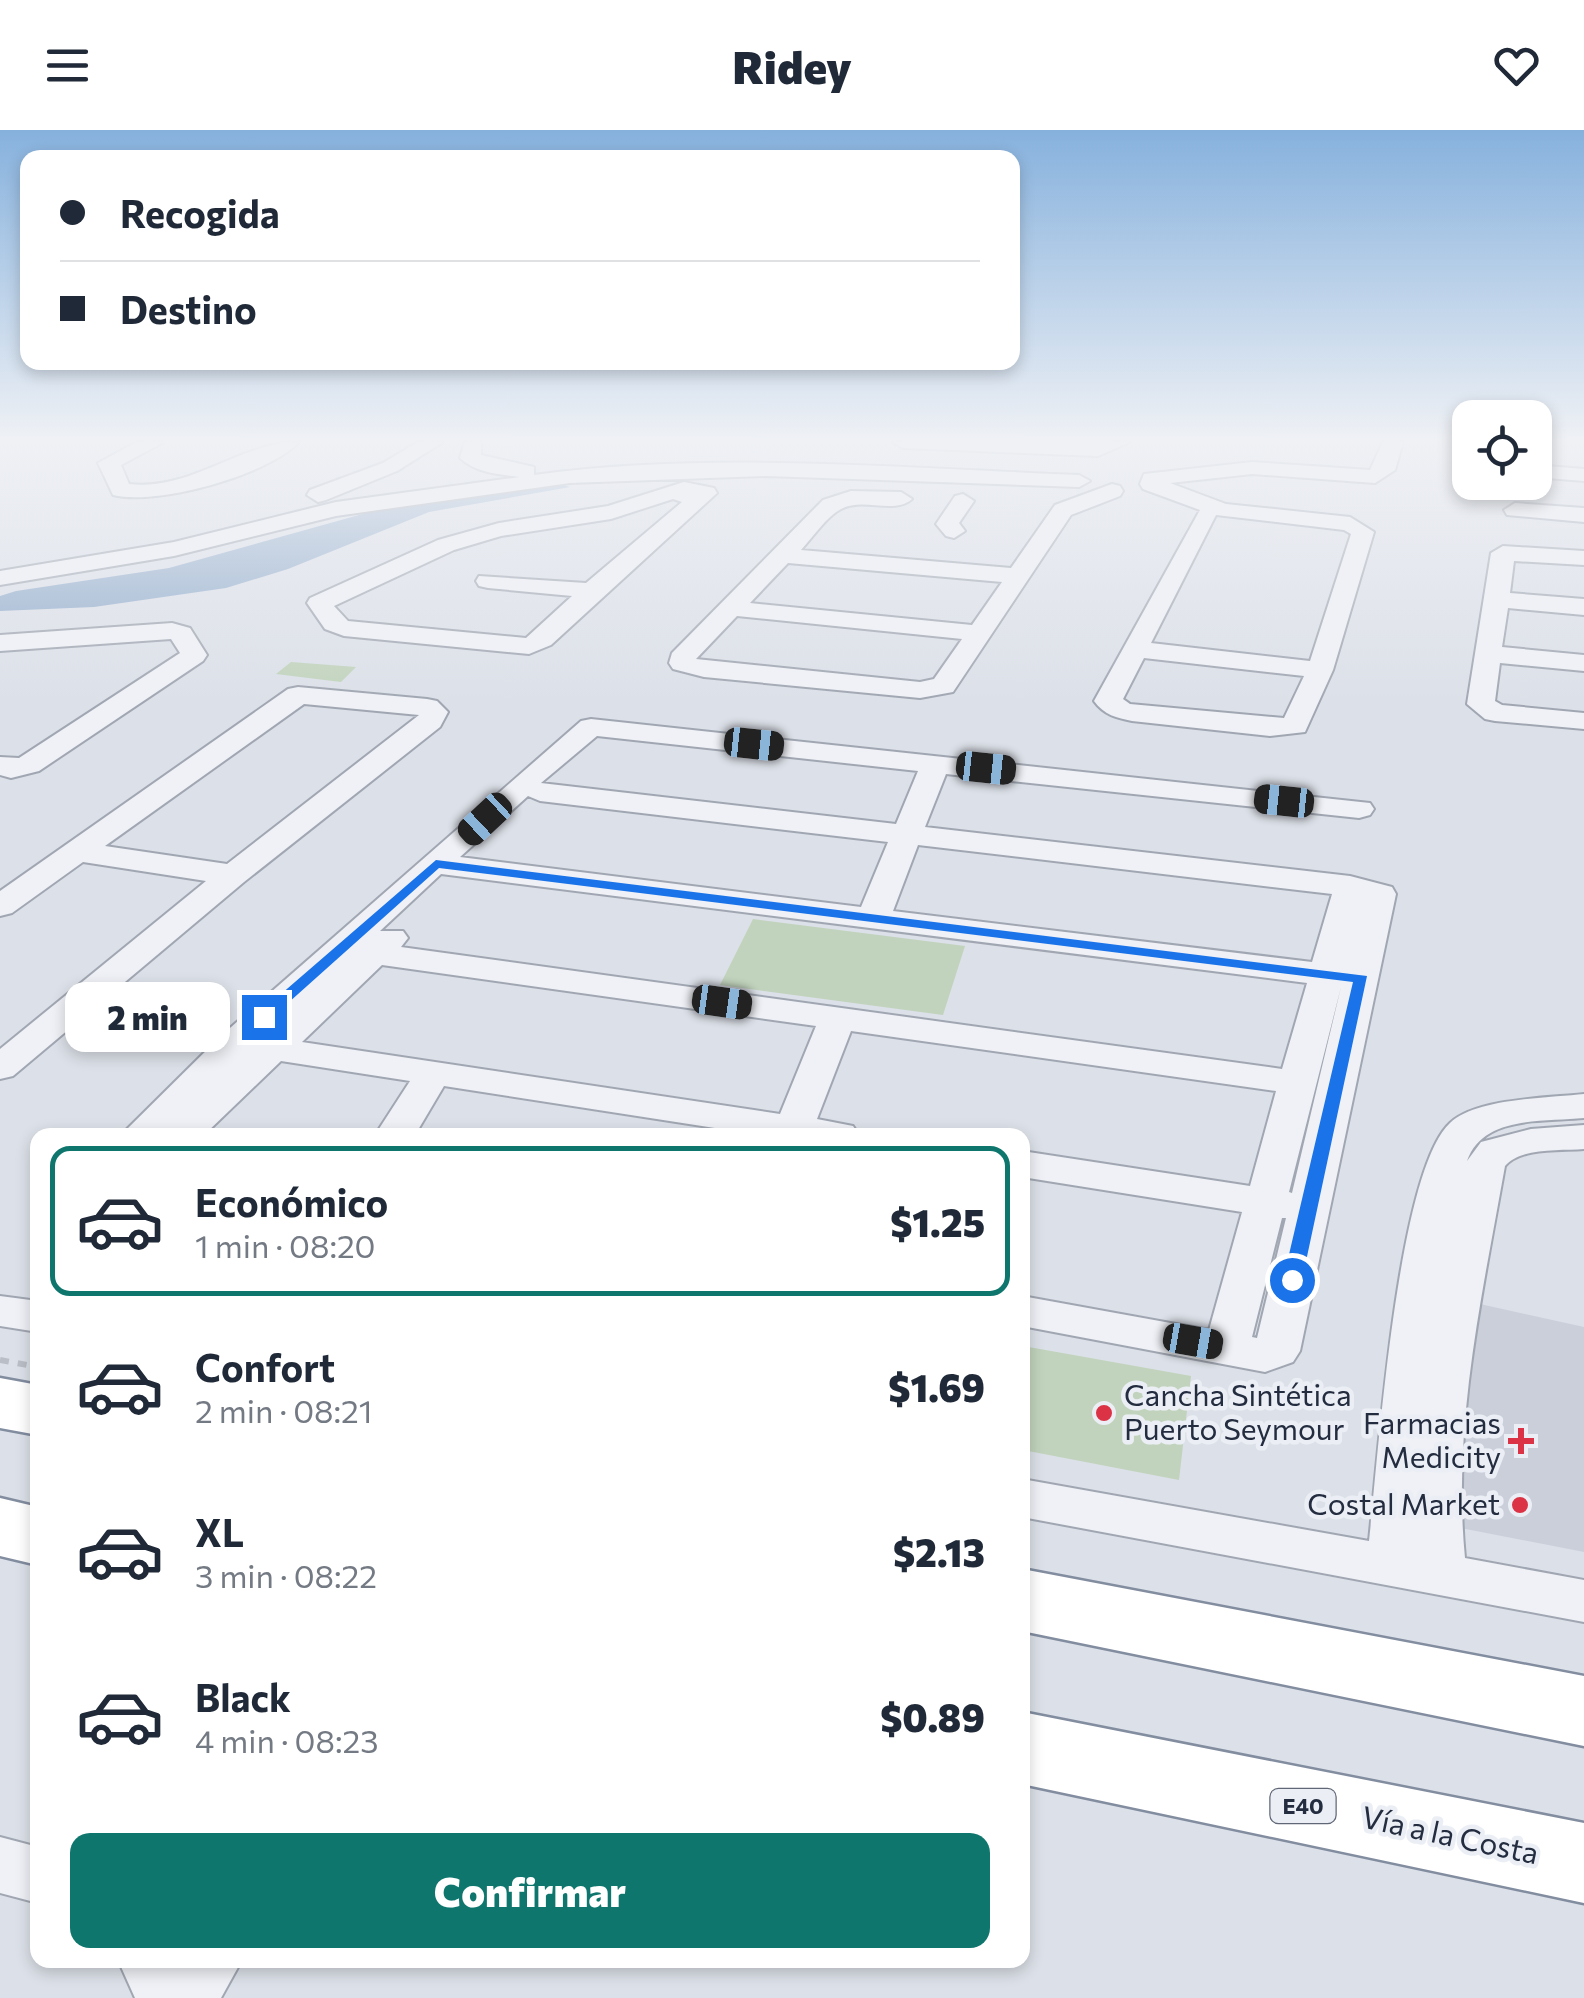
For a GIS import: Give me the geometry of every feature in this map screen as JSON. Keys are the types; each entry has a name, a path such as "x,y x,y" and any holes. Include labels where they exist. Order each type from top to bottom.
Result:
{"highway":[{"path":"0,1403 30,1409"},
{"path":"0,1527 30,1534"},
{"path":"1030,1602 1584,1711"},
{"name":"Vía a la Costa","path":"1030,1750 1584,1863"}],"street":[{"path":"0,562 126,543 184,529"},
{"path":"0,578 174,549 254,529"},
{"path":"504,529 446,545 319,603 334,624 344,628 514,646 542,640 654,529"},
{"path":"809,529 728,608 681,659 682,663 704,669 934,689 943,686 1016,576 1040,529"},
{"path":"1205,529 1108,701 1120,710 1270,728 1294,726 1320,670 1363,532 1358,529"},
{"path":"1584,558 1503,554 1482,708 1495,713 1584,722"},
{"path":"781,555 1016,576"},
{"path":"488,581 592,591"},
{"path":"1495,599 1584,607"},
{"path":"728,608 979,633"},
{"path":"0,644 172,632 182,634 194,655 30,765 12,769 0,766"},
{"path":"1136,648 1320,670"},
{"path":"1489,654 1584,662"},
{"path":"0,906 298,695 432,709 430,721 234,875 0,1068"},
{"path":"150,1128 374,954 449,866 540,792 608,728"},
{"path":"187,1128 252,1046 449,866 584,730 608,728 1359,809"},
{"path":"873,918 936,763"},
{"path":"540,792 1350,886 1344,976 1308,1210 1276,1351 1266,1356 1030,1313"},
{"path":"76,852 234,875"},
{"path":"449,866 1344,976"},
{"path":"374,954 1295,1082"},
{"path":"1227,1347 1295,1082 1344,976"},
{"path":"252,1046 794,1128 838,1018"},
{"path":"399,1128 433,1074"},
{"path":"1392,1566 1413,1350 1428,1248 1448,1154 1465,1130 1478,1124 1584,1104"},
{"path":"1441,1575 1434,1493 1448,1358 1485,1165 1494,1151 1532,1140 1584,1137"},
{"path":"1030,1165 1308,1210"},
{"path":"0,1311 30,1317"},
{"path":"1030,1499 1584,1601"},
{"path":"0,1864 30,1873"},
{"path":"153,1968 168,1998"},
{"path":"184,1998 205,1968"}],"path":[{"path":"0,1360 30,1366"}],"shaded area":[{"path":"1462,1300 1584,1327 1584,1552 1435,1523"}],"green space":[{"path":"291,662 356,667 341,682 276,674"},
{"path":"753,919 965,946 943,1015 720,985"},
{"name":"Cancha Sintética Puerto Seymour","path":"1030,1347 1191,1376 1179,1480 1030,1451"}],"water":[{"path":"308,529 387,529 288,569 226,588 94,607 0,611 0,596 16,591 169,568"}],"place":[{"name":"Cancha Sintética Puerto Seymour","path":"1104,1413"},
{"name":"Farmacias Medicity","path":"1521,1441"},
{"name":"Costal Market","path":"1520,1505"}],"route":[{"path":"264,1017 436,864 1361,979 1292,1280"}]}
